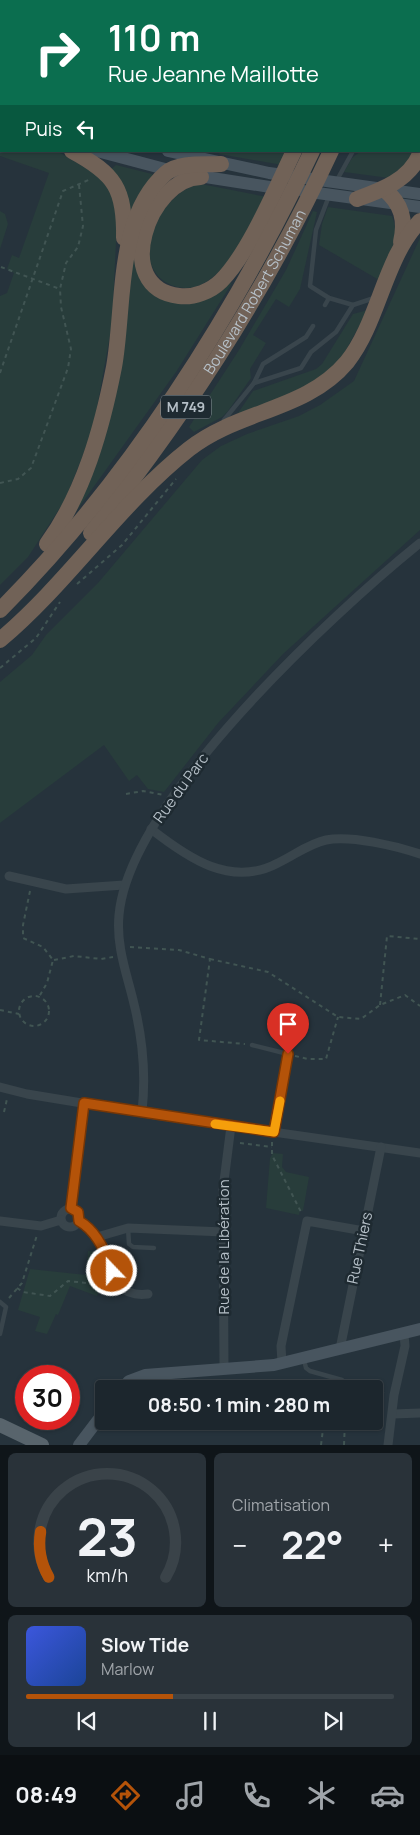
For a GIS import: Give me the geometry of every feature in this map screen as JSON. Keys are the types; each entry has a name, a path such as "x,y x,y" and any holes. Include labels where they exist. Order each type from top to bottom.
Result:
{"highway":[{"path":"74,152 104,172 123,201 125,219 123,288"},
{"path":"202,177 190,178 173,188 155,211 143,238 142,260 146,274 160,289 171,295 184,297 202,293 222,280 254,231 294,152"},
{"name":"Boulevard Robert Schuman","path":"2,608 44,562 101,494 174,394 211,337 263,249 312,152"},
{"name":"Boulevard Robert Schuman","path":"0,636 86,538 150,458 190,402 268,275 330,152"},
{"path":"343,196 384,189 401,178 420,154"},
{"path":"2,608 64,518 95,444 115,361 130,239 137,215 157,183 170,171 185,166 221,164"},
{"path":"384,189 399,205 404,224 398,254"},
{"path":"0,640 53,590 154,480 190,448 227,426 298,400 328,380 353,352 398,254 411,231 420,221"}],"main road":[{"path":"0,1425 42,1445"},
{"path":"0,1435 24,1445"}],"street":[{"path":"102,152 170,171 202,177 420,207"},
{"path":"172,152 269,173 420,194"},
{"name":"Rue du Parc","path":"142,1112 143,1046 120,950 119,916 124,885 151,828 212,747 265,688 320,632 420,543"},
{"path":"151,828 170,844 202,863 238,874 268,868 302,849 329,840 370,843 420,854"},
{"path":"9,876 66,889 124,885"},
{"path":"4,1088 142,1112 230,1130 274,1132 420,1154"},
{"path":"71,1208 84,1103"},
{"name":"Rue de la Libération","path":"224,1368 223,1183 230,1130"},
{"name":"Rue Thiers","path":"340,1349 381,1147"},
{"path":"71,1208 78,1212 79,1221 76,1226 70,1227 64,1225 61,1220 63,1211 71,1208"},
{"path":"0,1221 39,1226 61,1220"},
{"path":"79,1221 87,1226 97,1237 116,1284 121,1290 132,1295 148,1294"},
{"path":"282,1363 281,1346 307,1221 364,1231"},
{"path":"97,1237 128,1228 224,1232"},
{"path":"133,1380 145,1375 282,1363 420,1329"},
{"path":"388,1445 405,1346 404,1334"},
{"path":"392,1414 420,1413"},
{"path":"79,1445 95,1424"}],"lane":[{"path":"335,184 352,152"},
{"path":"343,196 316,230 310,286 329,298 353,304 379,298"},
{"path":"325,304 329,298"},
{"path":"254,383 302,368 311,352 336,332 353,304"},
{"path":"190,448 232,413 254,383 263,364 306,337 313,326"},
{"path":"252,1045 288,1054 274,1132"},
{"path":"128,1228 129,1244 133,1247 154,1248"},
{"path":"0,1334 6,1312 2,1303"},
{"path":"303,1358 306,1368 310,1371 342,1380"}],"path":[{"path":"0,373 63,192 92,179"},
{"path":"0,483 18,479 31,468 68,368 70,349 61,307 60,289 66,263 78,247 83,226 78,185"},
{"path":"1,267 60,289"},
{"path":"76,585 122,545 181,474"},
{"path":"0,668 36,638 64,597"},
{"path":"126,794 143,791 174,797"},
{"path":"32,881 23,925 23,938 43,947 53,960"},
{"path":"380,1005 387,936 420,939"},
{"path":"53,960 74,956 101,959 120,950 179,950 268,972 338,1017 361,1019 380,1005 405,996 420,1006"},
{"path":"210,959 199,1040 252,1045"},
{"path":"39,996 49,1007 46,1022 32,1027 23,1022 19,1014 19,1008 24,999 39,996 47,983 53,960"},
{"path":"0,1010 19,1014"},
{"path":"288,1054 308,1059 326,1059 338,1017"},
{"path":"4,1088 4,1112"},
{"path":"230,1130 239,1136 238,1142 272,1147"},
{"path":"274,1132 272,1155 300,1210"},
{"path":"2,1303 22,1283 33,1253 39,1226"},
{"path":"17,1288 23,1292 50,1296 68,1281 86,1283 96,1272 110,1266"},
{"path":"321,1445 323,1430"},
{"path":"344,1445 345,1430"}],"green space":[{"path":"0,152 59,152 99,176 118,202 112,324 93,430 65,500 28,557 0,585 0,296 7,293 14,273 7,269 12,255 19,258 49,173 0,156"},
{"path":"220,152 288,152 282,165 219,154"},
{"path":"360,152 414,152 411,159 389,178 344,172 352,158"},
{"path":"116,165 152,174 154,177 132,214 108,172"},
{"path":"201,184 267,197 236,250 213,277 200,285 190,288 174,286 159,277 151,264 149,248 153,231 161,214 172,200 186,189"},
{"path":"328,207 392,216 395,233 394,241 379,280 319,245 322,224"},
{"path":"0,211 5,214 8,224 0,249"},
{"path":"313,211 317,212 300,289 289,307 276,299 253,335 266,343 250,369 251,378 228,411 222,417 194,432 189,427 239,350 286,270"},
{"path":"142,226 159,295 232,283 176,372 67,524 80,499 131,253"},
{"path":"420,238 420,530 283,654 218,723 164,792 148,789 137,775 129,781 104,745 0,823 0,682 32,655 46,635 98,583 202,460 221,446 247,434 299,416 320,405 354,381"},
{"path":"368,310 341,359 308,388 241,415 238,413 253,391 316,369 322,364 353,314"},
{"path":"273,1153 283,1154 282,1167 286,1172 309,1177 303,1211 300,1210 299,1215 266,1208 270,1158"},
{"path":"88,1251 97,1252 107,1278 104,1279 97,1296 70,1286 58,1315 56,1314 47,1334 35,1331 40,1317 18,1310 30,1269 86,1275"}],"slow traffic":[{"path":"215,1124 274,1132 280,1101"}],"route":[{"path":"112,1271 97,1237 92,1230 79,1221 78,1212 71,1208 84,1103 274,1132 288,1054"}]}
